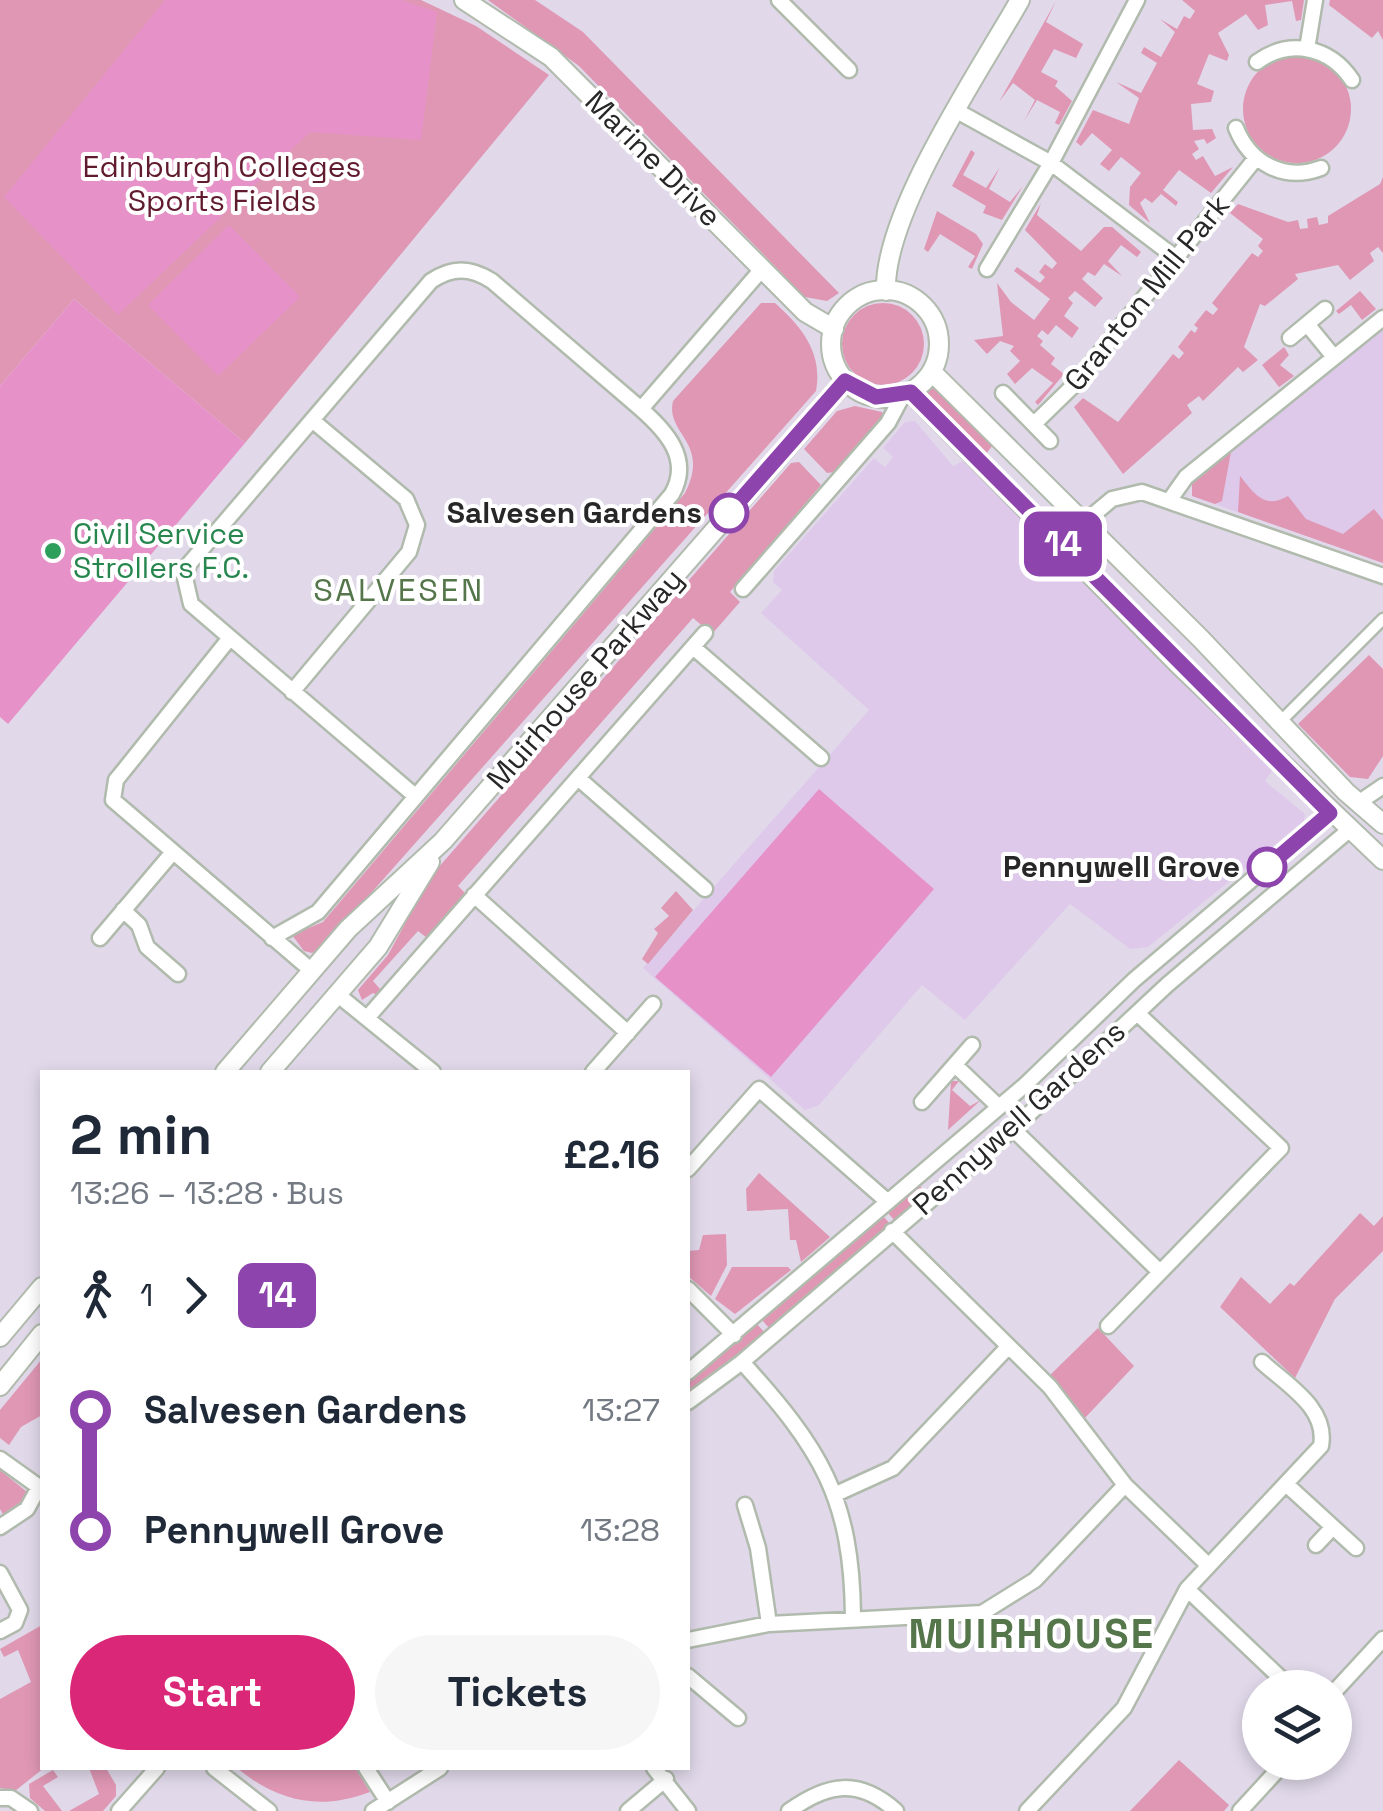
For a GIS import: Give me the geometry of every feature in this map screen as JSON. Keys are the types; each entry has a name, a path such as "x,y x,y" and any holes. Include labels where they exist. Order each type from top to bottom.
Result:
{"street":[{"name":"Marine Drive","path":"464,0 551,57 762,270 806,312 834,329"},
{"path":"779,0 848,70"},
{"path":"886,290 886,272 902,222 957,111 1020,0"},
{"path":"987,269 1051,163 1137,0"},
{"path":"1307,49 1315,0"},
{"path":"1257,62 1279,50 1307,49 1328,56 1352,80"},
{"path":"957,111 1051,163 1176,258"},
{"path":"1236,128 1256,158 1285,172 1321,168"},
{"name":"Granton Mill Park","path":"1034,424 1075,384 1256,158"},
{"path":"272,938 318,912 672,494 679,470 675,448 641,409 492,281 479,273 454,270 431,281 188,564 184,578 191,604 414,795"},
{"path":"641,409 762,270"},
{"path":"743,589 888,423 907,393 932,372 939,349 932,318 916,300 886,290 851,302 834,329 834,361 845,381 867,395 907,393 1348,831 1383,860"},
{"path":"1290,338 1325,309"},
{"path":"1169,501 1186,478 1383,318"},
{"path":"1308,324 1334,357"},
{"path":"932,372 1358,804 1383,824"},
{"name":"Muirhouse Parkway","path":"227,1070 348,929 444,840 845,381"},
{"path":"1003,392 1050,441"},
{"path":"292,692 409,552 417,525 406,499 312,420"},
{"path":"1082,525 1127,493 1142,492 1383,576"},
{"path":"1280,722 1383,619"},
{"name":"Muirhouse Parkway","path":"367,1018 705,633"},
{"path":"229,639 113,789 113,800 312,972"},
{"path":"693,647 820,758"},
{"path":"578,778 705,889"},
{"path":"1330,813 1358,804 1383,786"},
{"path":"1348,831 1358,804"},
{"name":"Pennywell Gardens","path":"690,1370 999,1107 1134,980 1330,813"},
{"name":"Pennywell Gardens","path":"690,1401 742,1362 1013,1130 1137,1013 1348,831"},
{"name":"Muirhouse Parkway","path":"272,1070 378,946 444,840"},
{"path":"100,938 173,852"},
{"path":"474,895 628,1033"},
{"path":"123,910 138,925 147,947 178,974"},
{"path":"338,995 432,1070"},
{"path":"595,1070 653,1004"},
{"path":"1108,1326 1281,1148 1137,1013"},
{"path":"922,1102 972,1045"},
{"path":"955,1066 999,1107"},
{"path":"690,1168 758,1088 888,1202"},
{"path":"1013,1130 1160,1272"},
{"path":"921,1174 937,1193"},
{"path":"892,1231 1050,1386 1125,1485 1208,1564"},
{"path":"0,1337 40,1289"},
{"path":"690,1291 734,1335"},
{"path":"0,1386 40,1336"},
{"path":"836,1494 894,1468 1008,1347"},
{"path":"742,1362 809,1443 836,1494 852,1564 853,1616"},
{"path":"1028,1811 1124,1708 1187,1589 1321,1446 1322,1426 1312,1409 1262,1362"},
{"path":"0,1459 40,1487"},
{"path":"1286,1484 1356,1548"},
{"path":"690,1640 769,1624 853,1616 957,1617 996,1608 1035,1580 1125,1485"},
{"path":"0,1527 27,1509 40,1490"},
{"path":"745,1504 758,1548 769,1624"},
{"path":"1316,1545 1333,1527"},
{"path":"0,1574 20,1610 14,1622 0,1631"},
{"path":"1187,1589 1271,1670"},
{"path":"1352,1673 1383,1640"},
{"path":"690,1678 738,1718"},
{"path":"119,1811 155,1770"},
{"path":"217,1770 269,1811"},
{"path":"367,1770 388,1802"},
{"path":"373,1811 437,1770"},
{"path":"656,1770 688,1811"},
{"path":"628,1811 666,1780"},
{"path":"1240,1811 1268,1780"},
{"path":"789,1811 810,1795 853,1785 872,1792 896,1811"},
{"path":"0,1798 11,1798 30,1811"}],"shaded area":[{"path":"1383,329 1383,563 1192,496 1192,483"},
{"path":"915,421 953,466 963,461 1272,771 1265,781 1305,814 1304,821 1148,947 1130,949 1070,904 965,1020 922,985 819,1105 805,1110 643,968 869,710 761,613 782,590 773,582 774,571 874,458 885,467 893,457 883,448 905,422"}],"green space":[{"name":"Edinburgh Colleges Sports Fields","path":"0,0 421,0 476,26 549,75 245,443 74,299 0,386"},
{"path":"165,0 401,0 437,12 421,140 310,132 118,315 4,197"},
{"path":"488,0 535,0 583,32 839,293 827,301 805,297 579,66"},
{"path":"1182,0 1304,0 1301,20 1296,21 1292,1 1265,5 1268,25 1258,30 1246,14 1218,33 1229,55 1227,61 1209,54 1197,84 1214,91 1211,102 1191,104 1193,130 1212,129 1216,138 1207,144 1204,139 1194,141 1199,149 1192,154 1196,160 1203,156 1215,176 1233,167 1211,193 1179,170 1163,190 1178,202 1176,206 1161,194 1152,203 1145,198 1140,203 1150,223 1129,205 1130,187 1141,173 1121,157 1109,171 1100,164 1112,150 1092,133 1081,146 1076,142 1093,110 1129,124 1139,98 1116,82 1141,93 1157,63 1141,53 1144,47 1161,57 1175,32 1160,19 1177,29 1184,16 1190,19 1195,11"},
{"path":"1330,0 1383,0 1383,40 1378,31 1372,38 1329,5"},
{"path":"1056,1 1046,22 1083,44 1076,58 1054,49 1041,72 1058,81 1055,86 1072,101 1059,125 1055,123 1060,112 1037,100 1024,121 1035,100 1013,83 999,102"},
{"path":"1297,55 1318,59 1335,71 1347,88 1351,109 1347,130 1335,147 1318,159 1297,163 1276,159 1259,147 1247,130 1243,109 1247,88 1259,71 1276,59"},
{"path":"971,150 975,153 963,175 986,188 1000,167 989,189 1010,202 1023,186 1002,220 983,213 986,206 952,186"},
{"path":"1383,177 1383,253 1378,247 1370,253 1374,261 1350,280 1338,265 1295,274 1298,279 1265,306 1260,304 1244,347 1258,360 1243,372 1238,367 1203,401 1199,396 1187,405 1192,413 1123,474 1074,407 1083,398 1118,422 1173,354 1179,359 1184,353 1178,347 1191,330 1195,333 1198,328 1194,325 1206,310 1213,315 1218,309 1212,303 1252,253 1258,257 1263,251 1258,246 1263,239 1230,213 1238,204 1288,222 1298,220 1300,229 1308,228 1307,219 1317,217 1319,225 1328,223 1328,216 1380,184"},
{"path":"1041,203 1037,215 1081,251 1104,227 1112,227 1141,252 1137,257 1121,245 1108,261 1122,276 1104,264 1095,276 1088,272 1082,279 1103,298 1095,307 1075,291 1068,298 1073,303 1064,316 1079,328 1072,338 1056,325 1048,335 1042,330 1037,336 1043,341 1040,345 1055,358 1051,364 1064,374 1038,405 1035,402 1053,383 1032,368 1015,384 1007,374 1020,361 1010,351 1014,346 1000,341 987,354 974,340 1003,336 997,283 1011,302 1034,320 1050,299 1014,271 1017,267 1040,283 1045,277 1039,272 1045,264 1052,269 1057,263 1025,230"},
{"path":"937,211 976,234 983,244 972,269 968,267 975,256 940,234 928,252 924,249"},
{"path":"229,225 300,297 218,376 148,305"},
{"path":"1360,291 1376,309 1362,320 1351,305 1339,314 1336,311"},
{"path":"74,299 245,443 8,724 0,717 0,386"},
{"path":"761,303 775,303 808,342 816,365 816,391 325,945 312,953 304,951 292,935 323,922 685,493 693,462 691,450 675,422 673,401"},
{"path":"883,303 899,306 912,315 921,328 921,360 912,373 899,382 883,385 867,382 854,373 845,360 842,344 845,328 854,315 867,306"},
{"path":"1284,347 1289,355 1280,365 1294,376 1279,387 1262,365"},
{"path":"935,388 992,446 986,454 928,396 928,389"},
{"path":"855,406 882,412 884,417 835,472 827,473 804,449 837,411"},
{"path":"1231,452 1222,501 1215,504 1192,496 1192,483"},
{"path":"799,462 821,485 730,592 740,602 712,634 693,618 458,886 466,894 427,938 418,931 373,981 381,990 377,995 373,993 362,1000 358,990 388,955 431,876 791,463"},
{"path":"1240,476 1260,498 1272,501 1288,496 1306,519 1343,534 1374,509 1383,520 1383,563 1238,512"},
{"path":"1369,655 1383,669 1383,756 1368,779 1350,777 1298,724"},
{"path":"819,789 934,889 771,1077 655,977"},
{"path":"676,891 693,910 648,964 642,959 658,933 654,929 669,916 661,908"},
{"path":"951,1081 959,1081 952,1090 970,1106 981,1100 948,1130"},
{"path":"759,1173 830,1237 801,1262 796,1240 790,1240 788,1209 747,1211 746,1189"},
{"path":"920,1186 927,1195 895,1221 888,1213"},
{"path":"1360,1213 1374,1226 1383,1216 1383,1251 1335,1299 1295,1378 1220,1307 1241,1277 1270,1304 1290,1283 1294,1286"},
{"path":"883,1216 891,1225 770,1329 762,1320"},
{"path":"726,1234 727,1265 711,1296 690,1278 690,1251 699,1250 703,1235"},
{"path":"732,1267 791,1270 735,1314 715,1299"},
{"path":"757,1324 765,1333 690,1389 690,1380"},
{"path":"1098,1328 1134,1366 1084,1419 1046,1379"},
{"path":"40,1361 40,1416 21,1427 9,1445 0,1438 0,1410"},
{"path":"0,1470 27,1492 21,1508 5,1518 0,1509"},
{"path":"40,1626 41,1770 15,1791 0,1788 0,1699 31,1682 18,1650 4,1657 0,1649"},
{"path":"1179,1760 1229,1805 1224,1811 1130,1811"},
{"path":"53,1770 58,1777 43,1786 62,1811 45,1811 30,1798 29,1784"},
{"path":"90,1770 107,1770 116,1785 116,1796 103,1811 69,1811 99,1794"},
{"path":"240,1770 356,1770 370,1792 317,1802 284,1796"}],"bus line":[{"name":"14","path":"729,513 845,381 876,397 911,392 1330,813 1267,867"}],"place":[{"name":"Salvesen Gardens","path":"729,513"},
{"name":"Civil Service Strollers F.C.","path":"53,551"},
{"name":"Pennywell Grove","path":"1267,867"}],"district":[{"name":"SALVESEN","path":"399,590"},
{"name":"MUIRHOUSE","path":"1032,1634"}]}
